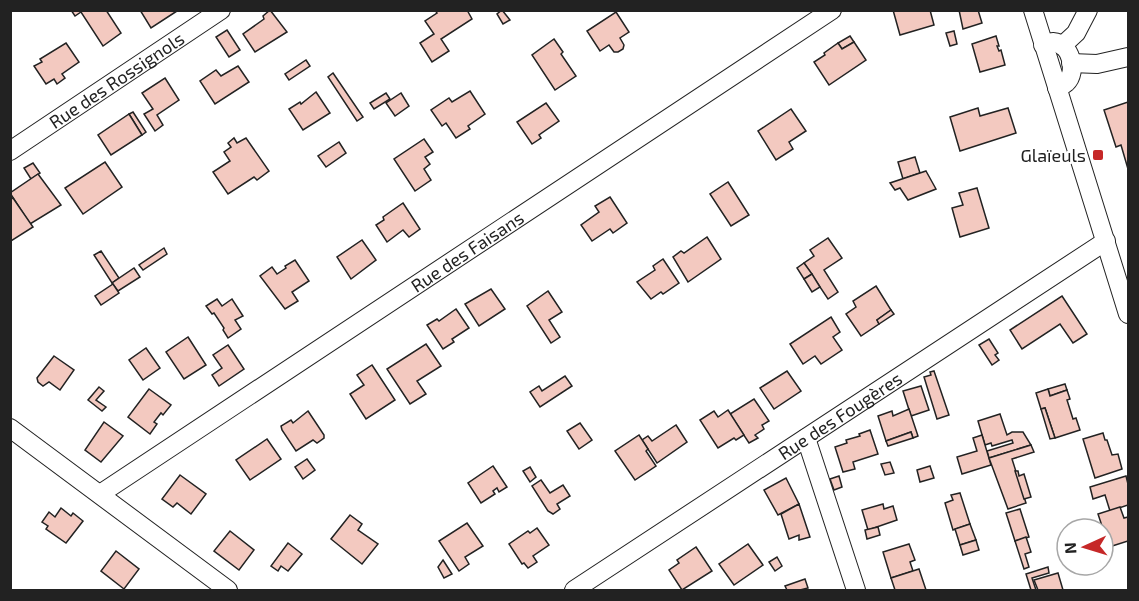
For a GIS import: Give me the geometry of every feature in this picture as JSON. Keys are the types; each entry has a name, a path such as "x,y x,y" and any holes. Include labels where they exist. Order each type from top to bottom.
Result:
{"street":[{"name":"Rue des Rossignols","path":"10,151 221,10"},
{"name":"Rue des Faisans","path":"100,494 832,10"},
{"path":"1033,10 1128,314"},
{"path":"1062,46 1076,33 1088,10"},
{"path":"1043,45 1053,42 1062,46 1069,53 1072,72 1067,82 1057,88"},
{"path":"1071,63 1097,64 1128,57"},
{"name":"Rue des Fougères","path":"574,591 1106,241"},
{"path":"10,428 228,591"},
{"path":"806,438 856,591"}],"building":[{"path":"71,10 106,10 121,33 103,46 81,12 75,16"},
{"path":"140,10 177,10 177,11 151,28"},
{"path":"270,10 287,32 255,52 243,34 264,19 263,16"},
{"path":"435,10 467,10 472,19 441,39 449,51 432,62 420,43 434,34 425,21 437,13"},
{"path":"502,10 510,20 503,24 497,14"},
{"path":"893,10 930,10 934,25 900,35"},
{"path":"959,10 978,10 982,23 963,29"},
{"path":"616,12 629,32 620,38 624,45 623,49 614,52 609,45 600,51 587,31"},
{"path":"227,30 240,50 229,57 216,37"},
{"path":"954,31 957,44 950,46 946,33"},
{"path":"850,36 854,42 842,49 838,43"},
{"path":"996,36 999,46 997,46 999,51 1001,50 1005,65 980,72 972,44"},
{"path":"554,39 576,76 555,90 532,55"},
{"path":"854,42 866,60 829,85 814,62 838,43 842,49"},
{"path":"66,43 79,62 62,74 65,78 57,84 54,79 46,84 34,66 42,62 40,59"},
{"path":"306,60 310,66 289,80 285,74"},
{"path":"238,66 249,82 215,104 200,81 216,70 221,76"},
{"path":"333,73 363,117 357,121 328,77"},
{"path":"165,78 179,100 157,115 163,125 155,131 144,114 153,109 142,93"},
{"path":"470,91 485,114 468,126 470,129 456,138 446,123 442,126 431,110 449,98 452,102"},
{"path":"316,92 330,113 303,130 289,109 300,102 301,104"},
{"path":"386,93 390,99 374,109 370,103"},
{"path":"401,93 409,106 395,116 386,103"},
{"path":"1128,102 1128,169 1121,145 1116,147 1104,110"},
{"path":"546,103 559,121 539,135 541,138 532,144 517,122"},
{"path":"978,108 980,116 1008,108 1016,133 960,151 950,117"},
{"path":"791,109 806,131 789,142 793,149 776,160 758,131"},
{"path":"133,112 146,132 142,135 129,114"},
{"path":"129,114 142,135 111,155 98,135"},
{"path":"234,138 237,143 246,138 269,171 257,180 254,177 228,194 213,172 230,161 224,152 231,147 228,143"},
{"path":"424,139 433,152 425,157 430,164 424,169 431,180 415,191 394,159"},
{"path":"339,142 346,153 326,167 318,156"},
{"path":"915,157 920,173 903,179 898,162"},
{"path":"105,162 122,187 83,214 65,188"},
{"path":"33,163 40,173 31,179 24,168"},
{"path":"926,171 936,189 908,200 900,188 895,190 890,183"},
{"path":"38,174 61,205 30,224 10,193"},
{"path":"728,182 749,215 731,226 710,194"},
{"path":"977,188 989,228 960,237 952,208 963,205 959,193"},
{"path":"610,197 627,223 613,233 610,229 592,241 581,225 599,212 595,206"},
{"path":"13,198 33,227 11,241 10,200"},
{"path":"403,203 420,229 409,237 403,230 387,242 376,225"},
{"path":"707,237 721,259 688,282 673,257 681,251 684,253"},
{"path":"828,238 842,258 824,270 838,292 828,299 804,263 814,256 810,250"},
{"path":"362,240 376,260 351,279 337,257"},
{"path":"164,248 167,254 143,270 139,265"},
{"path":"101,251 119,278 112,283 94,255"},
{"path":"663,259 679,283 651,299 637,282 655,270 653,266"},
{"path":"295,260 309,281 292,292 298,301 285,309 260,276 272,267 277,274"},
{"path":"804,263 812,274 804,279 797,268"},
{"path":"134,268 140,277 118,291 112,283"},
{"path":"812,274 820,287 812,292 804,279"},
{"path":"113,284 119,293 101,305 95,296"},
{"path":"876,286 891,310 877,320 879,324 861,336 846,314 856,307 853,301"},
{"path":"491,289 505,309 479,326 465,304"},
{"path":"548,291 562,312 549,320 560,337 551,343 527,306"},
{"path":"1062,296 1087,334 1073,343 1060,324 1022,349 1010,330"},
{"path":"217,299 222,306 232,299 243,316 235,320 241,329 228,338 214,313 212,314 206,306"},
{"path":"456,309 469,328 452,339 454,342 443,349 427,325 437,319 439,321"},
{"path":"891,310 894,314 879,324 877,320"},
{"path":"831,317 840,332 833,337 842,350 821,364 815,356 803,364 790,344"},
{"path":"188,337 206,365 184,379 166,352"},
{"path":"989,339 998,353 995,355 999,360 992,365 979,345"},
{"path":"426,344 441,366 417,381 426,394 410,404 387,369"},
{"path":"228,345 244,369 219,386 212,375 222,368 213,355"},
{"path":"146,348 160,368 143,380 129,360"},
{"path":"54,356 74,370 60,390 49,382 43,386 37,378"},
{"path":"372,365 395,400 366,419 350,394 364,385 357,375"},
{"path":"787,371 801,391 774,409 760,388"},
{"path":"934,371 949,415 937,419 924,377 931,375 930,372"},
{"path":"565,376 572,386 540,407 530,392 539,386 542,391"},
{"path":"1065,384 1067,390 1050,396 1048,389"},
{"path":"921,386 929,410 911,416 903,391"},
{"path":"99,387 104,391 96,400 106,407 102,411 88,400"},
{"path":"149,389 171,405 154,422 157,424 150,434 128,417"},
{"path":"1048,389 1050,396 1067,390 1070,399 1067,400 1073,419 1076,418 1080,430 1055,438 1045,408 1041,409 1036,393"},
{"path":"754,399 769,421 762,425 764,429 755,435 758,438 749,443 730,414"},
{"path":"1045,408 1055,438 1050,439 1041,409"},
{"path":"909,409 918,436 913,438 911,432 886,441 878,416 892,411 893,416"},
{"path":"728,410 744,435 718,448 700,420 714,411 718,417"},
{"path":"308,411 324,438 317,443 313,440 296,451 281,426 291,420 293,423"},
{"path":"1000,414 1007,435 1012,432 1023,432 1031,445 989,458 987,451 1013,443 1012,440 992,446 991,443 985,445 978,421"},
{"path":"104,422 123,436 101,462 85,450"},
{"path":"580,423 592,440 579,449 567,431"},
{"path":"676,425 687,442 657,463 642,440 648,436 652,441"},
{"path":"870,430 878,454 853,462 855,469 843,472 835,447"},
{"path":"911,432 913,438 888,446 886,441"},
{"path":"1103,433 1112,455 1118,454 1122,469 1095,478 1083,439"},
{"path":"639,435 656,466 635,480 615,451"},
{"path":"982,435 991,465 962,474 957,457 977,451 973,438"},
{"path":"267,439 281,459 250,480 236,460"},
{"path":"1031,445 1034,452 1012,459 1026,503 1008,509 989,458"},
{"path":"307,459 315,470 303,479 295,467"},
{"path":"890,462 894,473 885,475 881,464"},
{"path":"493,466 507,487 499,492 497,488 493,491 495,494 481,503 468,483"},
{"path":"930,466 934,478 920,482 917,470"},
{"path":"530,467 536,477 530,482 523,471"},
{"path":"1015,471 1018,471 1019,476 1024,474 1031,497 1024,499"},
{"path":"180,475 206,494 191,514 177,503 173,507 162,499"},
{"path":"839,476 842,487 834,490 830,479"},
{"path":"1126,476 1128,505 1110,511 1105,495 1093,499 1090,487"},
{"path":"786,478 799,504 778,515 764,490"},
{"path":"541,480 550,493 563,485 570,496 557,504 560,509 553,514 548,511 532,486"},
{"path":"960,493 970,524 953,530 945,503 953,500 951,495"},
{"path":"799,504 810,537 799,540 799,535 789,539 781,514"},
{"path":"883,504 884,509 893,506 897,520 868,530 862,510"},
{"path":"1120,507 1124,518 1128,517 1128,541 1115,545 1115,517 1099,517 1098,514"},
{"path":"61,508 71,516 73,513 83,521 66,543 46,529 48,526 42,522 49,512 55,517"},
{"path":"1020,509 1029,537 1015,541 1006,513"},
{"path":"350,515 362,524 358,530 378,544 362,564 331,539"},
{"path":"467,523 483,546 465,557 469,564 459,571 439,541"},
{"path":"970,524 976,540 960,545 955,529"},
{"path":"878,527 880,535 867,539 865,530"},
{"path":"537,528 549,545 533,556 537,562 528,568 524,563 522,564 509,544 528,531 530,533"},
{"path":"230,531 254,550 239,570 214,551"},
{"path":"1026,537 1031,552 1025,554 1029,567 1024,569 1015,541"},
{"path":"976,540 979,550 963,555 960,545"},
{"path":"288,543 302,554 288,571 281,566 278,571 271,566"},
{"path":"748,544 763,565 734,585 719,564"},
{"path":"909,544 915,560 910,562 913,571 891,578 883,552"},
{"path":"696,547 712,571 682,590 669,570 679,563 677,560"},
{"path":"116,551 139,569 124,589 101,571"},
{"path":"777,557 782,566 775,571 769,562"},
{"path":"443,560 452,574 444,578 438,567"},
{"path":"1048,567 1049,573 1032,578 1036,590 1031,590 1026,574"},
{"path":"919,569 926,590 895,590 891,578"},
{"path":"1055,574 1055,577 1059,577 1063,590 1038,590 1034,580"},
{"path":"805,579 808,588 787,590 785,586"}],"place":[{"name":"Glaïeuls","path":"1098,155"}]}
